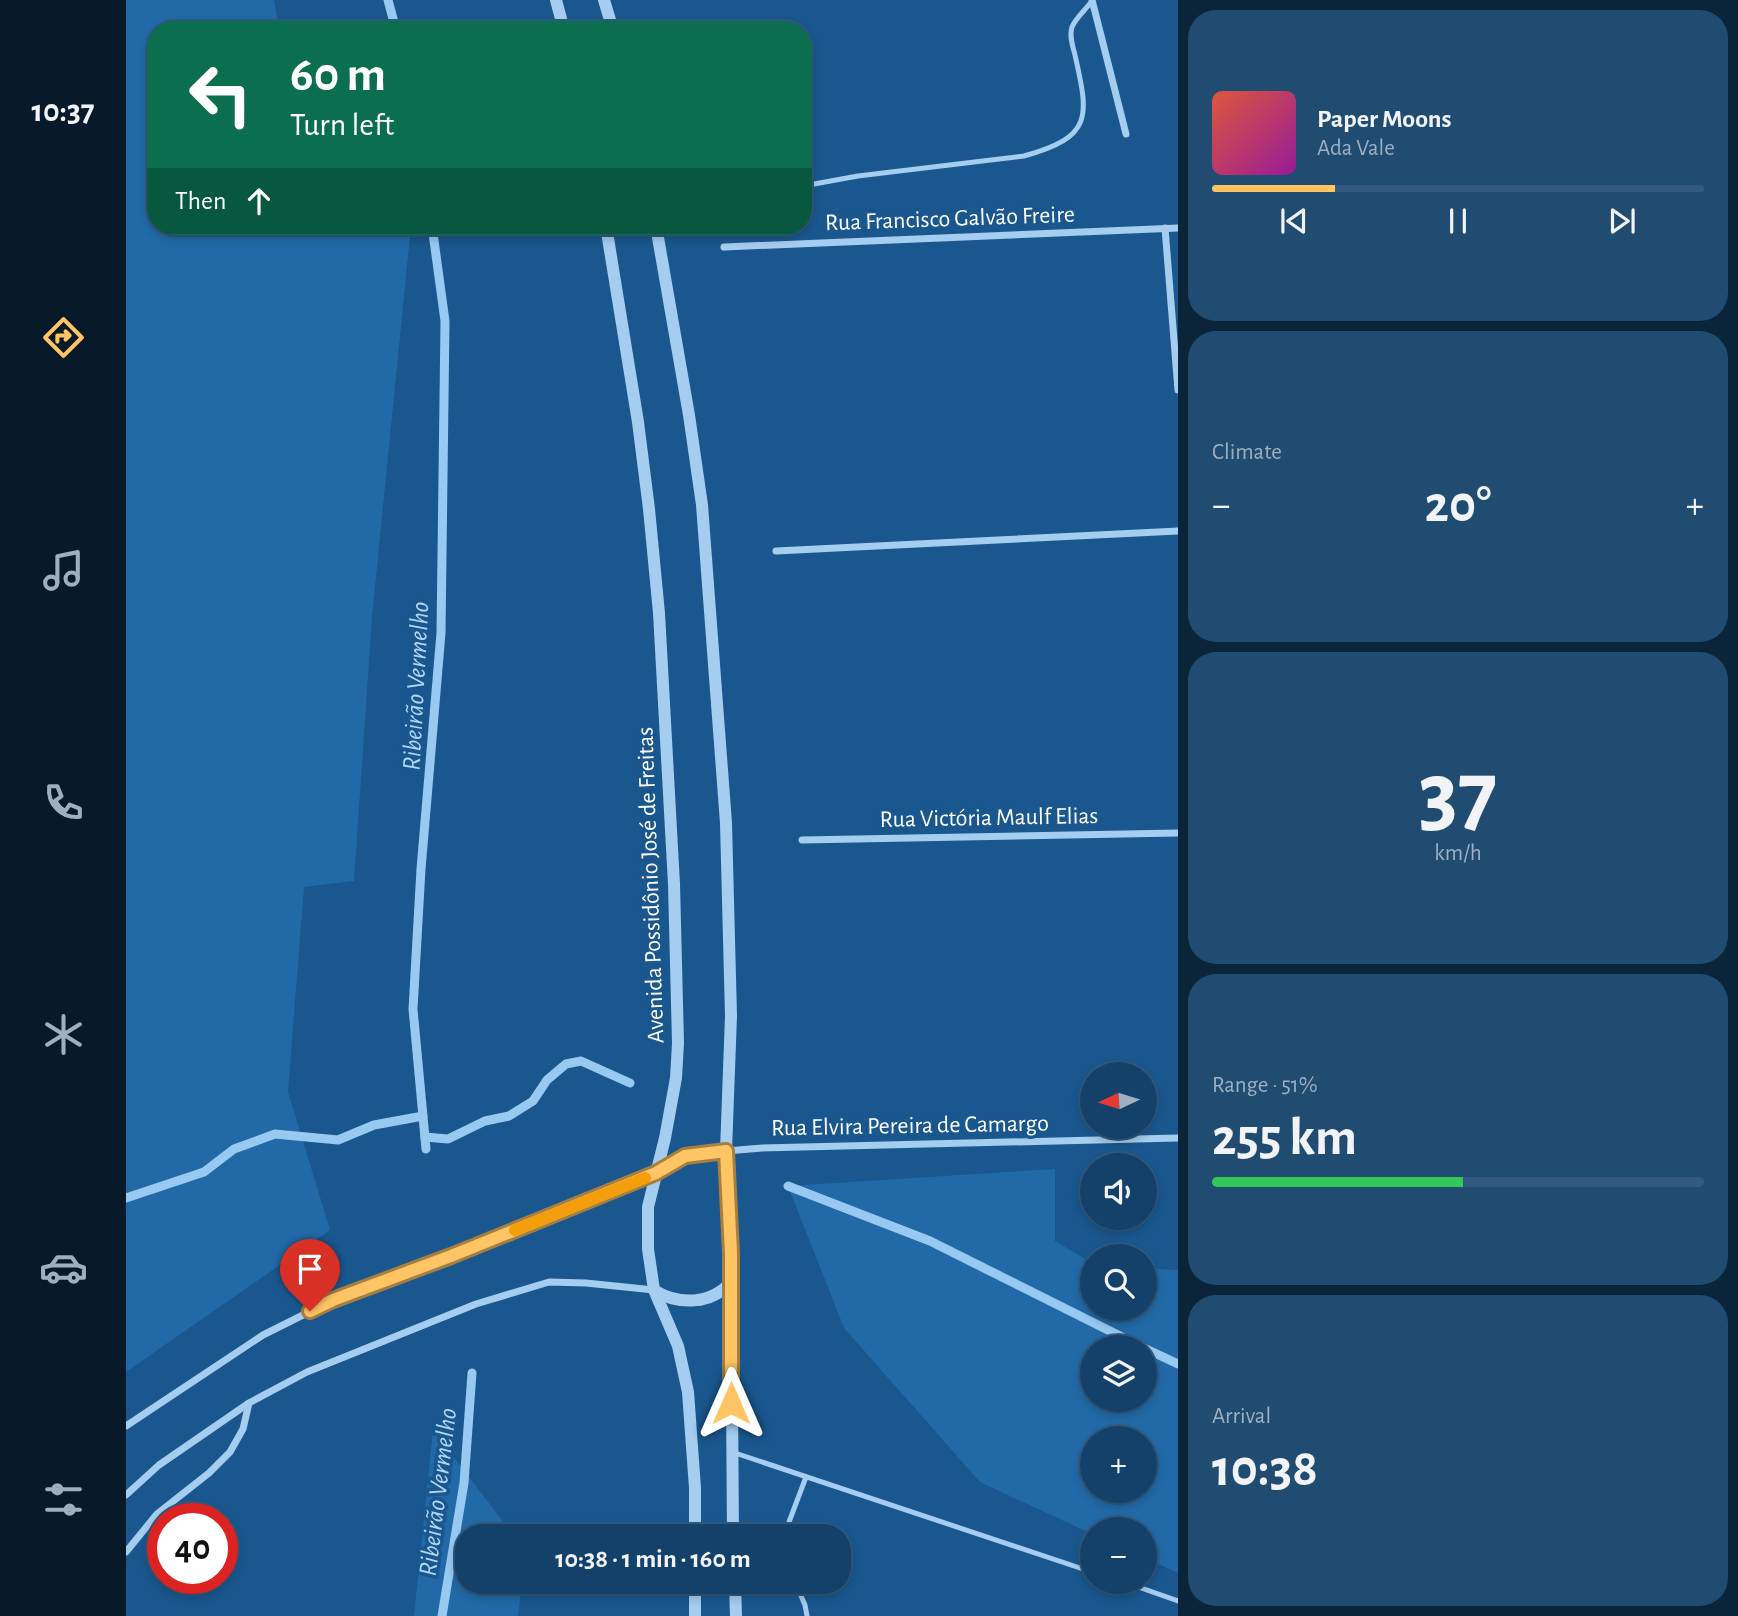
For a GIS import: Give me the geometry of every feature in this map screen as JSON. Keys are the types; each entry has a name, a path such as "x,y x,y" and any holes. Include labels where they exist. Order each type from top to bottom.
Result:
{"street":[{"path":"556,0 562,21"},
{"path":"604,0 610,21"},
{"path":"1092,1 1126,134"},
{"path":"1165,228 1178,390"},
{"name":"Rua Francisco Galvão Freire","path":"724,247 1178,228"},
{"name":"Avenida Possidônio José de Freitas","path":"607,235 638,422 649,509 659,613 674,884 678,1043 676,1077 648,1207 648,1239 654,1290 678,1346 688,1392 695,1524"},
{"path":"657,235 698,479 726,850 731,1016 726,1151 731,1282 733,1524"},
{"path":"776,551 1178,531"},
{"name":"Rua Victória Maulf Elias","path":"802,840 1178,832"},
{"name":"Rua Elvira Pereira de Camargo","path":"726,1151 1178,1138"},
{"path":"126,1426 264,1335 333,1300 451,1256 656,1173 685,1156 726,1151"},
{"path":"126,1495 159,1465 249,1403 307,1372 510,1292 549,1283 586,1283 654,1290 675,1300 693,1301 712,1296 731,1282"},
{"path":"126,1552 158,1514 230,1452 243,1429 249,1403"},
{"path":"695,1594 695,1616"},
{"path":"735,1594 736,1616"}],"lane":[{"path":"812,184 883,172 1024,156 1050,149 1076,133 1084,116 1084,96 1071,38 1072,28 1092,1"},
{"path":"732,1452 1080,1568"},
{"path":"789,1524 806,1477"},
{"path":"800,1594 807,1616"},
{"path":"1157,1594 1178,1601"}],"shaded area":[{"path":"126,0 274,0 278,21 147,21 147,235 410,235 372,617 354,881 304,887 288,1092 330,1230 126,1372"},
{"path":"1055,1169 1055,1241 1080,1256 1080,1321 1157,1321 1157,1269 1178,1270 1178,1573 1157,1563 1157,1517 1080,1517 1080,1528 980,1482 844,1328 788,1186"},
{"path":"433,1430 505,1524 455,1524 455,1594 521,1594 518,1616 414,1616"}],"waterway":[{"name":"Ribeirão Vermelho","path":"388,0 394,21"},
{"name":"Ribeirão Vermelho","path":"426,1149 413,1009 421,869 441,633 445,321 433,235"},
{"path":"425,1137 448,1139 485,1121 509,1116 533,1101 547,1080 566,1064 581,1061 630,1083"},
{"path":"126,1198 204,1172 234,1149 275,1134 338,1140 374,1125 423,1116"},
{"path":"788,1186 930,1241 1118,1335"},
{"path":"1157,1354 1178,1364"},
{"name":"Ribeirão Vermelho","path":"442,1616 464,1483 472,1373"}],"slow traffic":[{"path":"515,1230 645,1178"}],"route":[{"path":"310,1311 656,1173 685,1156 700,1152 726,1151 731,1253 731,1403"}]}
